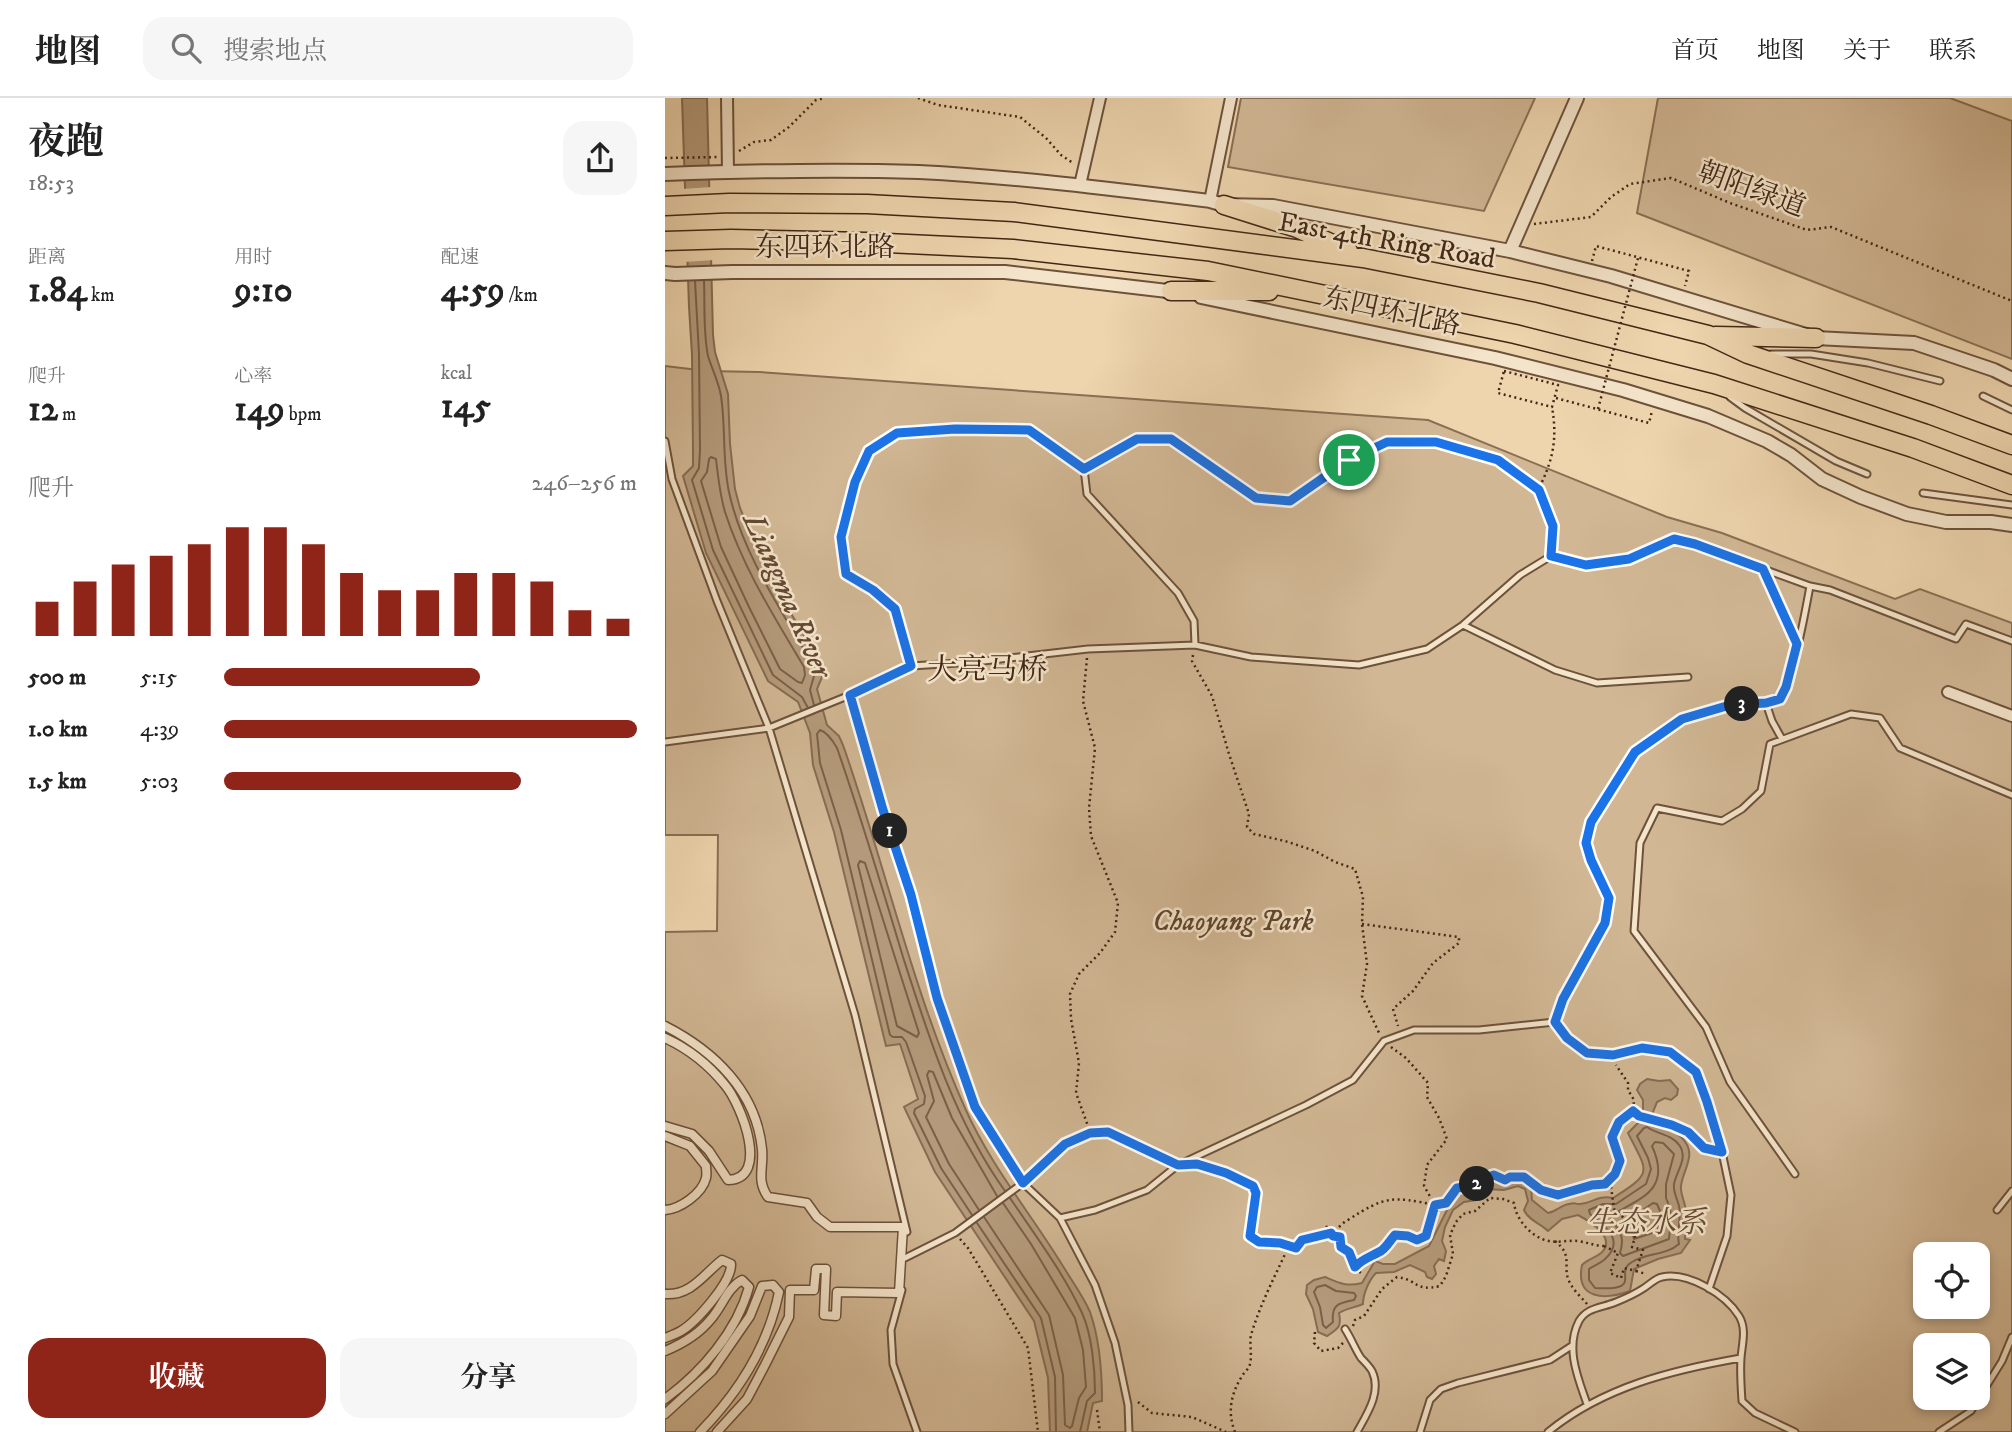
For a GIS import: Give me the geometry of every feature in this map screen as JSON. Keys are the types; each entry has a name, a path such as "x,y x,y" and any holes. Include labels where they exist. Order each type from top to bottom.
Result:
{"highway":[{"name":"东四环北路","path":"665,206 729,203"},
{"name":"East 4th Ring Road","path":"729,203 867,204 1014,212 1363,258 1539,293 1708,335 1748,354 2012,445"},
{"path":"1217,203 1297,228 1363,258"},
{"name":"东四环北路","path":"665,242 731,239 1013,249 1208,271 1310,291"},
{"path":"1171,291 1310,291 1515,334 1714,384 1913,448 2012,485"},
{"path":"1708,335 1816,338"}],"street":[{"path":"725,172 727,98"},
{"path":"1080,185 1100,98"},
{"path":"1217,203 1231,98"},
{"path":"1510,251 1577,98"},
{"path":"668,174 920,172 1080,185 1217,203 1273,206 1510,251 1611,276 1816,338 1914,343 1994,370 2012,379"},
{"name":"东四环北路","path":"670,273 1005,272 1171,291 1495,358 1623,390 1708,415 1791,454 1822,479 1907,514 1946,522 2012,525"},
{"path":"1948,692 2012,716"},
{"path":"665,1026 690,1039 735,1080 756,1118 762,1151 762,1188 768,1196 807,1203 817,1217 830,1227 903,1227 899,1293 837,1292 836,1315 824,1315 826,1269 816,1269 814,1290 790,1290 789,1317 765,1365 747,1399 717,1432"},
{"path":"665,1038 686,1048 728,1088 750,1141 751,1161 738,1180 728,1180 709,1151 692,1134 665,1126"},
{"path":"665,1136 690,1146 706,1166 706,1180 685,1204 665,1210"},
{"path":"665,1294 672,1295 693,1287 722,1260 730,1264 731,1270 696,1319 679,1333 665,1338"},
{"path":"665,1351 696,1335 712,1319 735,1283 742,1280 749,1287 746,1299 730,1330 708,1359 677,1391 665,1399"},
{"path":"665,1414 712,1371 750,1316 762,1286 773,1285 779,1292 774,1315 755,1357 736,1391 700,1432"}],"lane":[{"path":"1748,354 1811,354 1868,363 1940,380"},
{"path":"1714,384 1756,415 1836,461 1867,474"},
{"path":"1983,396 2012,410"},
{"path":"911,666 895,609 873,590 846,574 841,537 855,482 869,451 897,433 955,429 1029,430 1084,469 1087,494 1178,593 1194,621 1195,645"},
{"path":"1084,469 1137,439 1171,439 1256,498 1290,501 1349,460 1387,442 1436,442 1498,460 1539,490 1553,526 1551,556"},
{"path":"665,441 673,479 717,601 769,728 855,1016 907,1229 902,1293 891,1330 893,1364 917,1432"},
{"path":"1923,493 2012,505"},
{"path":"665,742 769,728 850,695 911,666 975,662 1088,649 1195,645 1251,657 1359,665 1427,649 1463,625 1520,575 1551,556 1586,565 1629,559 1674,539 1695,544 1810,586 1830,590 1956,639 1966,624 2012,641"},
{"path":"1763,569 1797,644"},
{"path":"1555,1022 1563,999 1605,923 1609,898 1586,843 1591,822 1635,752 1682,719 1730,705 1766,703 1780,699 1786,687 1810,586"},
{"path":"1463,625 1555,670 1597,683 1688,677"},
{"path":"850,695 911,895 937,998 975,1107 1023,1183 1059,1219 1095,1285 1115,1343 1128,1405 1129,1432"},
{"path":"1766,703 1782,739"},
{"path":"1794,1174 1730,1082 1706,1027 1634,931 1640,843 1657,808 1722,821 1742,809 1761,791 1770,744 1851,714 1880,718 1900,748 2012,795"},
{"path":"1059,1219 1095,1210 1147,1190 1178,1165 1353,1080 1384,1041 1414,1030 1479,1030 1555,1022"},
{"path":"1555,1022 1567,1038 1587,1053 1613,1055 1642,1048 1670,1052 1696,1072 1722,1152 1731,1195 1727,1236 1709,1289"},
{"path":"905,1258 963,1227 1023,1183 1065,1144 1090,1133 1108,1132 1178,1165"},
{"path":"1997,1210 2012,1191"},
{"path":"1587,1404 1575,1367 1573,1345 1579,1321 1591,1309 1611,1305 1629,1297 1661,1277 1678,1276 1699,1283 1724,1297 1741,1317 1745,1333 1741,1358 1742,1401 1755,1413 1795,1432"},
{"path":"1345,1329 1371,1370 1375,1383 1374,1396 1357,1432"},
{"path":"1939,1432 1971,1410 2002,1361 2012,1337"},
{"path":"1420,1432 1430,1400 1441,1389 1458,1382 1550,1360 1573,1345"},
{"path":"1548,1432 1587,1404 1647,1379 1703,1364 1741,1358"}],"path":[{"path":"666,158 724,158 754,142 771,141 816,100 825,98"},
{"path":"918,98 938,106 1020,117 1046,138 1061,155 1083,170"},
{"name":"朝阳绿道","path":"1521,225 1591,217 1611,197 1630,184 1671,178 1730,203 1807,230 1831,227 2012,301"},
{"path":"1596,246 1689,271"},
{"path":"1598,409 1638,258"},
{"path":"1539,490 1548,470 1555,440 1552,407 1558,385 1504,371 1498,393 1552,407"},
{"path":"1556,398 1649,423"},
{"path":"1195,645 1192,661 1212,696 1249,814 1247,827 1254,835 1315,851 1355,869"},
{"path":"1088,649 1083,701 1095,748 1089,808 1091,836 1118,903 1115,932 1100,953 1079,974 1070,994 1071,1019 1079,1063 1076,1093 1090,1133"},
{"path":"1362,924 1459,937 1459,943 1433,963 1413,991 1393,1009 1401,1035"},
{"path":"1235,1432 1230,1421 1230,1405 1249,1365 1249,1342 1256,1318 1287,1250 1296,1248 1302,1240 1331,1233 1377,1202 1407,1199 1435,1205 1446,1203 1457,1188 1475,1186 1494,1175 1505,1180 1510,1177 1524,1177 1541,1190 1558,1195 1605,1184 1615,1174 1620,1161 1612,1137 1619,1122 1633,1111 1634,1100 1628,1090 1628,1083 1617,1069 1613,1055"},
{"path":"1633,1111 1639,1116 1688,1132 1704,1148 1722,1152"},
{"path":"1178,1165 1197,1164 1226,1173 1253,1186 1256,1193 1250,1236 1259,1242 1280,1243 1296,1248"},
{"path":"1315,1332 1314,1343 1321,1351 1338,1348 1350,1337 1355,1320 1364,1316 1382,1289 1398,1277 1409,1279 1417,1287 1427,1289 1440,1286 1453,1254 1450,1235 1456,1222 1463,1214 1475,1211 1490,1198 1514,1203 1515,1213 1535,1236 1549,1241 1577,1241 1604,1246 1618,1253 1610,1273 1621,1278 1624,1268 1636,1271 1643,1250 1632,1247 1635,1237 1618,1225 1625,1219 1614,1209 1610,1179"},
{"path":"1355,1267 1359,1262 1381,1252 1395,1235 1417,1240 1426,1236 1435,1205"},
{"path":"1327,1226 1333,1236 1340,1237 1341,1247 1349,1252 1355,1267 1361,1273"},
{"path":"954,1233 968,1248 1028,1348 1038,1432"},
{"path":"1555,1241 1562,1247 1567,1260 1568,1279 1591,1309"},
{"path":"1128,1405 1139,1401 1152,1413 1192,1417 1226,1432"},
{"path":"1097,1410 1100,1432"}],"green space":[{"path":"1241,98 1535,98 1484,211 1228,167"},
{"path":"1658,98 1950,98 2012,121 2012,359 1637,213"},
{"name":"Chaoyang Park","path":"665,366 1428,420 1667,517 1722,533 1895,599 1920,589 2012,623 2012,1432 665,1432 665,932 717,931 718,835 665,835"}],"water":[{"path":"682,98 707,98 713,335 715,352 728,394 730,444 740,508 783,600 820,662 822,677 817,689 827,725 839,736 843,745 930,1019 965,1108 987,1151 1090,1312 1100,1356 1102,1401 1093,1403 1087,1432 1050,1432 1048,1378 1034,1321 935,1172 904,1107 918,1099 900,1044 886,1046 834,832 813,765 810,733 798,702 768,681 706,553 683,476 693,466 693,450"},
{"name":"生态水系","path":"1647,1079 1670,1080 1678,1089 1677,1095 1671,1100 1665,1098 1657,1102 1650,1119 1676,1133 1689,1150 1681,1189 1686,1213 1694,1220 1685,1223 1685,1239 1690,1240 1681,1253 1634,1269 1630,1291 1611,1296 1594,1294 1583,1285 1582,1265 1601,1253 1605,1247 1606,1242 1600,1231 1578,1215 1562,1219 1548,1231 1524,1210 1528,1201 1525,1189 1518,1186 1504,1190 1487,1189 1476,1200 1464,1202 1453,1210 1442,1241 1446,1251 1444,1261 1439,1259 1434,1266 1436,1274 1432,1279 1427,1277 1425,1272 1410,1265 1394,1272 1376,1273 1367,1287 1363,1304 1339,1313 1338,1327 1327,1336 1318,1332 1313,1309 1306,1294 1307,1285 1325,1277 1339,1283 1362,1283 1375,1261 1395,1264 1429,1246 1456,1192 1472,1189 1483,1180 1493,1178 1501,1181 1524,1179 1531,1186 1532,1200 1548,1213 1573,1203 1613,1198 1635,1182 1641,1177 1643,1164 1628,1133 1643,1118 1643,1100 1637,1090"}],"pier":[{"path":"712,187 714,260 684,262 681,189"}],"district":[{"name":"大亮马桥","path":"987,669"}],"route":[{"path":"955,429 1029,430 1084,469 1137,439 1171,439 1256,498 1290,501 1349,460 1387,442 1436,442 1498,460 1539,490 1553,526 1551,556 1586,565 1629,559 1674,539 1695,544 1763,569 1797,644 1786,687 1780,699 1766,703 1730,705 1682,719 1635,752 1591,822 1586,843 1609,898 1605,923 1563,999 1555,1022 1567,1038 1587,1053 1613,1055 1642,1048 1670,1052 1696,1072 1722,1152 1704,1148 1688,1132 1639,1116 1633,1111 1619,1122 1612,1137 1620,1161 1615,1174 1605,1184 1558,1195 1541,1190 1524,1177 1510,1177 1505,1180 1494,1175 1475,1186 1457,1188 1446,1203 1435,1205 1426,1236 1417,1240 1395,1235 1381,1252 1359,1262 1355,1267 1349,1252 1341,1247 1340,1237 1331,1233 1302,1240 1296,1248 1280,1243 1259,1242 1250,1236 1256,1193 1253,1186 1226,1173 1197,1164 1178,1165 1108,1132 1090,1133 1065,1144 1023,1183 975,1107 937,998 911,895 850,695 911,666 895,609 873,590 846,574 841,537 855,482 869,451 897,433 955,429"}],"water label":[{"name":"Liangma River","path":"788,595"}]}
